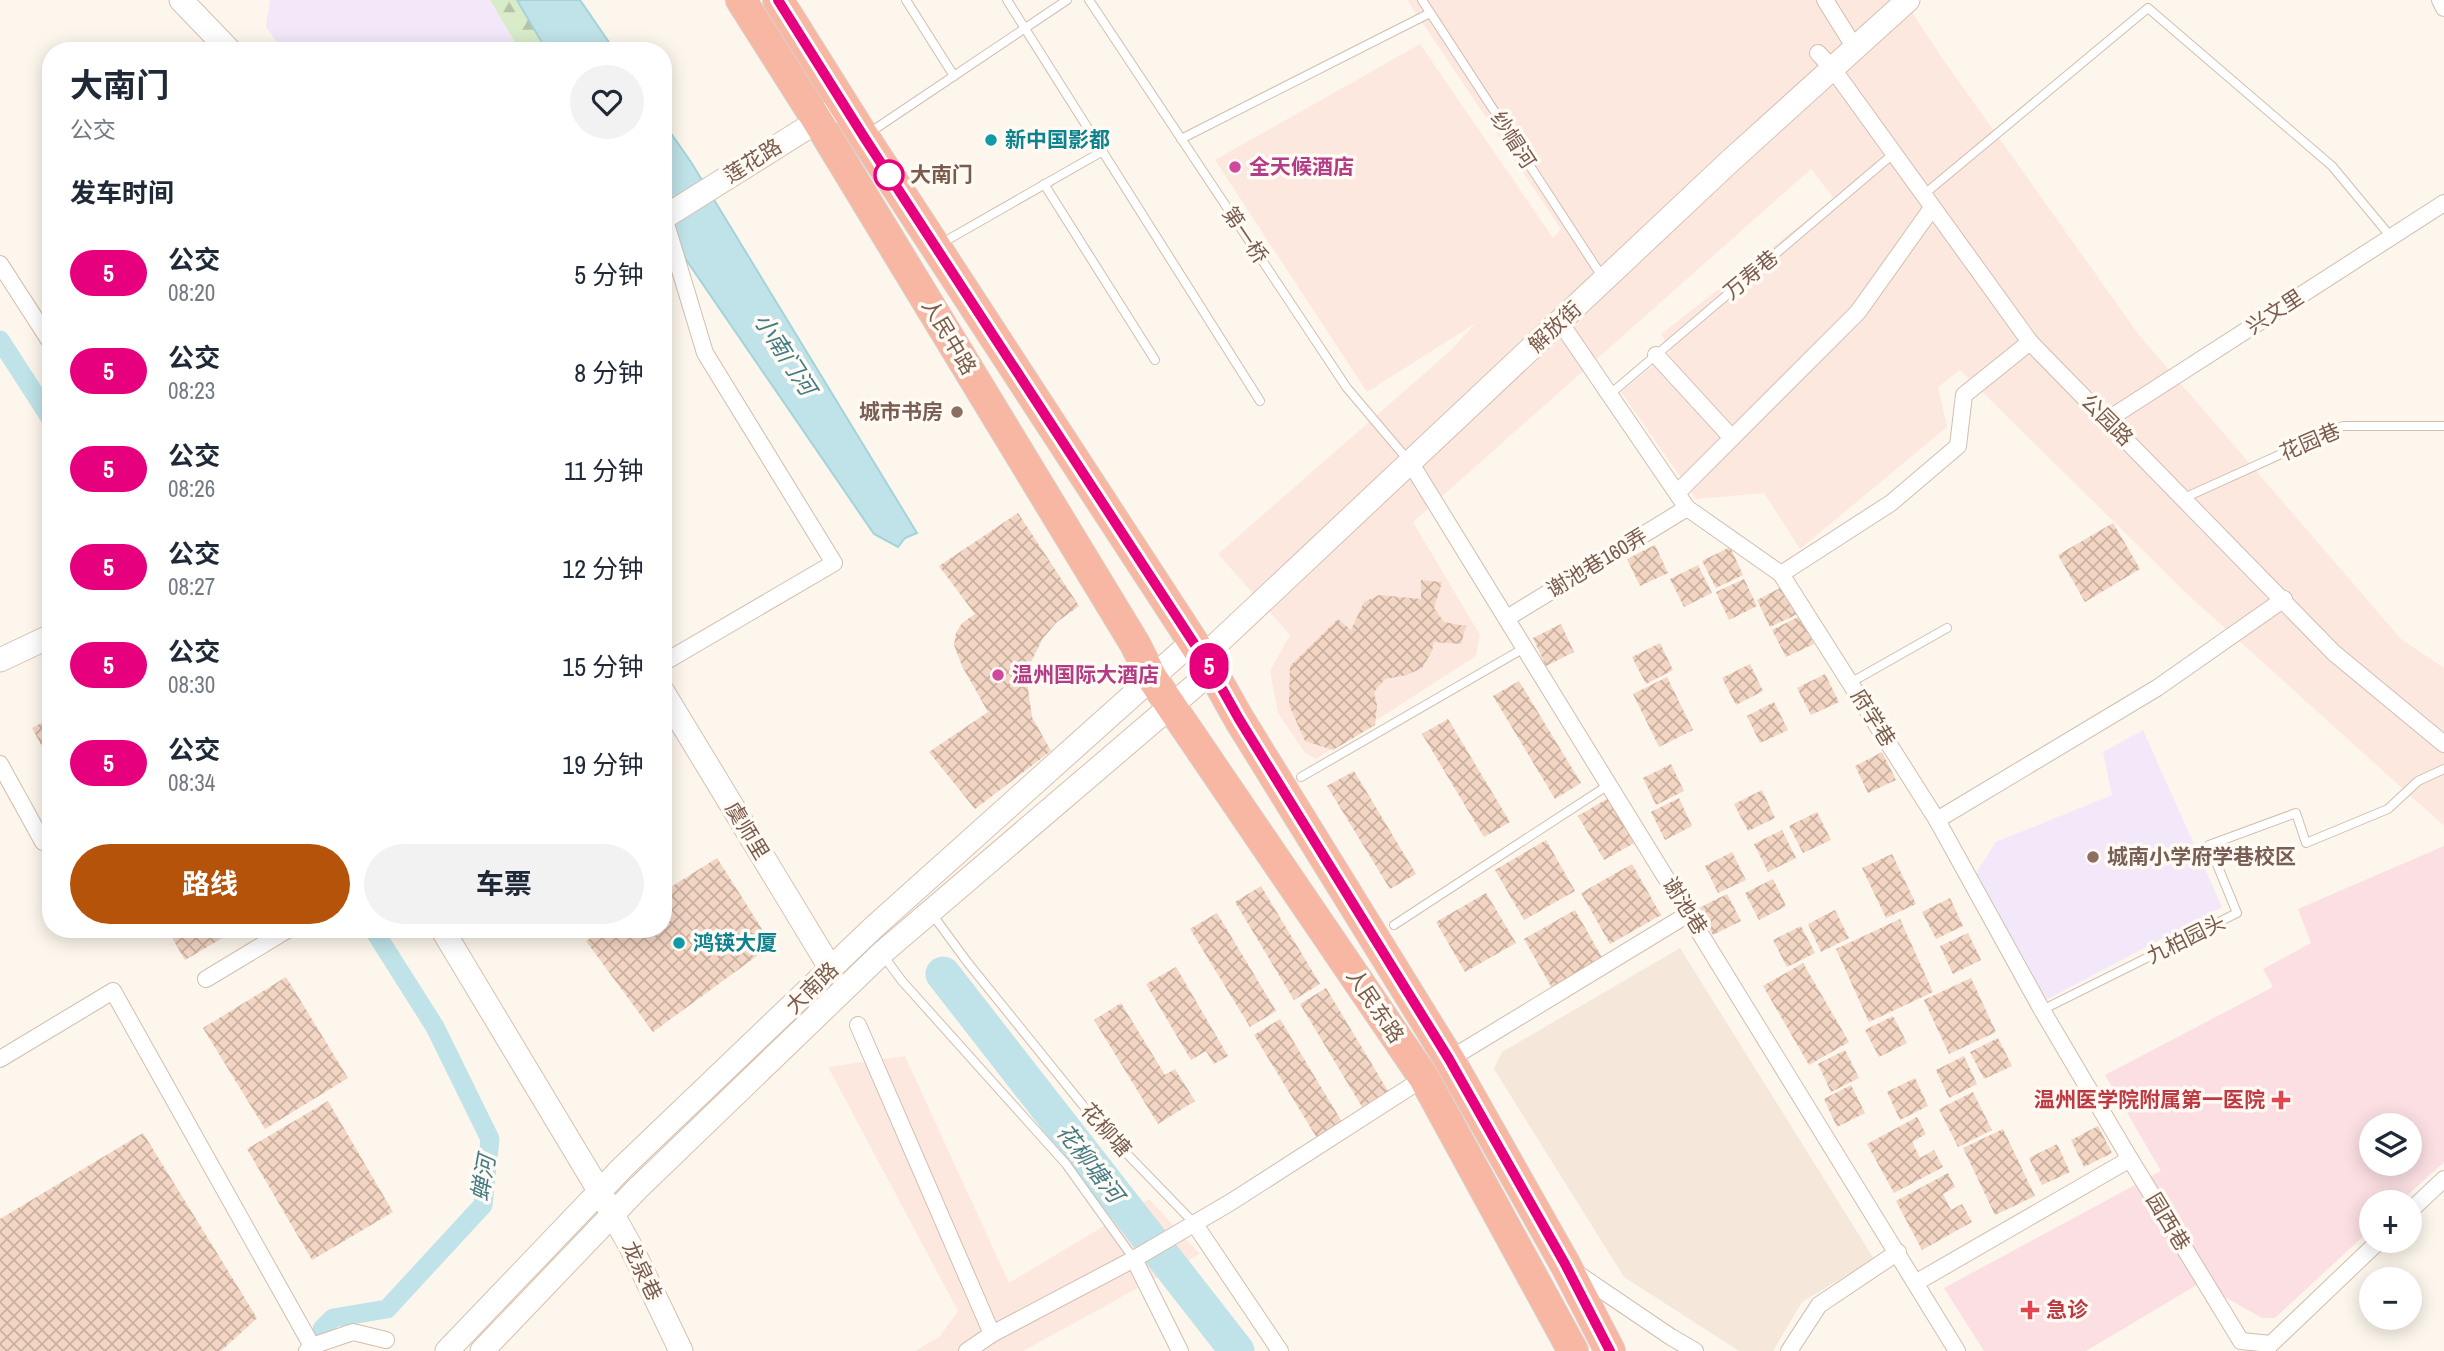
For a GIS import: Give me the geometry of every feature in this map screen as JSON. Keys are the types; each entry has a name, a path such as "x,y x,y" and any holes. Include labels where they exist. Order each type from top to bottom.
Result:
{"highway":[{"name":"人民中路","path":"741,0 817,120 1135,644 1152,678"},
{"name":"人民中路","path":"778,0 1202,657"},
{"name":"人民东路","path":"1202,657 1449,1059 1565,1264 1609,1351"},
{"name":"人民东路","path":"1152,678 1424,1078 1573,1351"}],"street":[{"path":"181,0 221,42"},
{"path":"1825,0 1856,48"},
{"name":"解放街","path":"1202,657 1728,163 1825,61 1856,48 1908,0"},
{"path":"2440,0 2444,8"},
{"name":"公园路","path":"1825,61 2030,342 2334,653 2444,744"},
{"name":"莲花路","path":"672,213 844,105"},
{"path":"1677,494 1858,312 1927,202"},
{"name":"兴文里","path":"2107,420 2444,203"},
{"path":"672,244 705,353 834,563 672,658"},
{"path":"0,264 42,329"},
{"name":"府学巷","path":"1560,322 1686,508 1781,574 1937,820 2042,1010 2130,1159"},
{"path":"1781,574 1891,503 1958,446 1964,396 2030,342"},
{"path":"1656,355 1732,438"},
{"name":"谢池巷","path":"1410,462 1690,913 1957,1351"},
{"name":"谢池巷160弄","path":"1507,618 1686,508"},
{"path":"1937,820 2157,688 2284,599"},
{"path":"0,660 42,640"},
{"name":"大南路","path":"447,1351 623,1167 913,891 1152,678 1202,657"},
{"name":"大南路","path":"482,1351 638,1189 886,949 1170,707 1202,657"},
{"name":"虞师里","path":"672,707 831,969"},
{"path":"0,764 42,840"},
{"path":"967,1351 992,1334 1134,1259 1194,1223 1424,1078 1449,1059 1690,913"},
{"path":"206,979 274,938"},
{"path":"447,938 600,1192"},
{"path":"0,1059 113,991 310,1348 353,1332 386,1340"},
{"path":"858,1025 992,1334"},
{"path":"1917,1282 2130,1159"},
{"name":"园西巷","path":"2130,1159 2241,1341 2271,1344 2366,1253"},
{"path":"2422,1200 2444,1179"},
{"name":"龙泉巷","path":"600,1192 681,1351"},
{"name":"花柳塘","path":"1194,1223 1280,1351"},
{"path":"1789,1351 1819,1305 1898,1252"},
{"path":"1134,1259 1180,1351"},
{"path":"1565,1264 1671,1338 1695,1351"}],"lane":[{"path":"906,0 954,76"},
{"path":"1007,0 1260,401"},
{"path":"864,137 1067,0"},
{"name":"第一桥","path":"1089,0 1347,388 1410,462"},
{"name":"纱帽河","path":"1422,0 1605,280"},
{"path":"1927,202 2148,8 2332,166 2390,237"},
{"path":"1181,139 1430,13"},
{"path":"936,247 1103,151"},
{"name":"万寿巷","path":"1609,394 1892,155"},
{"path":"1044,184 1155,360"},
{"name":"花园巷","path":"2184,498 2343,426 2444,426"},
{"path":"1850,682 1947,628"},
{"path":"1301,777 1525,647"},
{"name":"九柏园头","path":"2042,1010 2237,914 2209,845 2296,813 2306,842 2388,809 2418,781 2444,769"},
{"path":"1394,925 1610,784"},
{"name":"花柳塘","path":"930,910 968,963 1098,1124 1194,1223"},
{"path":"886,949 902,981 1066,1164 1134,1259"}],"shaded area":[{"path":"270,0 490,0 515,42 277,42 266,27"},
{"path":"1407,0 1904,0 1940,55 2139,335 2401,639 2444,668 2444,826 2186,593 1960,370 1938,387 1947,427 1800,549 1764,493 1696,499 1621,392 1671,351 1661,334 1834,199 1811,169 1413,522 1480,635 1476,656 1316,759 1305,753 1278,713 1270,671 1290,635 1218,554 1450,351 1476,323 1367,392 1215,160 1420,44 1553,238 1561,229"},
{"name":"城南小学府学巷校区","path":"2143,730 2222,907 2044,1001 1976,873 1996,842 2112,795 2103,752"},
{"name":"温州医学院附属第一医院","path":"2444,846 2444,1162 2413,1190 2359,1190 2359,1240 2275,1318 2262,1318 2200,1283 2086,1351 1984,1351 1944,1288 2161,1171 2105,1075 2273,987 2263,969 2311,943 2298,909"},
{"path":"1680,948 1874,1259 1802,1302 1773,1351 1739,1351 1624,1277 1494,1069 1502,1052"},
{"path":"905,1056 1009,1283 1149,1199 1200,1254 1023,1351 915,1351 940,1336 958,1311 828,1067"}],"green space":[{"path":"490,0 517,0 542,42 515,42"}],"water":[{"path":"517,0 580,0 609,42 542,42"},
{"name":"小南门河","path":"672,135 917,533 905,538 898,547 874,534 672,239"}],"building":[{"path":"1018,513 1079,606 1057,622 1043,638 1031,662 1028,689 1032,717 1051,751 975,809 929,752 988,712 962,666 954,645 956,633 962,623 975,614 939,566"},
{"path":"2113,523 2140,569 2085,602 2058,555"},
{"path":"1655,545 1668,573 1640,586 1627,559"},
{"path":"1730,547 1743,575 1716,588 1702,561"},
{"path":"1698,565 1712,593 1684,607 1670,579"},
{"path":"1744,579 1757,606 1729,620 1716,592"},
{"path":"1421,580 1442,582 1434,608 1444,622 1466,626 1461,644 1434,642 1422,668 1407,675 1385,679 1374,692 1377,705 1375,725 1333,750 1305,741 1289,705 1290,666 1338,619 1351,630 1364,602 1379,595 1421,599"},
{"path":"1784,586 1798,614 1770,627 1757,600"},
{"path":"1800,616 1814,644 1786,657 1772,630"},
{"path":"1561,624 1574,652 1546,666 1533,638"},
{"path":"1660,643 1673,670 1646,684 1632,657"},
{"path":"1750,664 1763,691 1736,705 1722,678"},
{"path":"1825,674 1839,702 1811,715 1797,688"},
{"path":"1667,677 1693,730 1659,747 1633,694"},
{"path":"1519,681 1581,783 1555,799 1493,696"},
{"path":"1774,702 1788,730 1760,743 1747,716"},
{"path":"1448,719 1510,822 1484,837 1422,734"},
{"path":"42,723 42,746 32,728"},
{"path":"1882,752 1896,780 1868,793 1855,766"},
{"path":"1671,764 1684,791 1656,805 1643,778"},
{"path":"1354,771 1416,874 1390,889 1327,786"},
{"path":"1762,790 1775,818 1748,831 1734,804"},
{"path":"1610,797 1636,842 1604,860 1578,816"},
{"path":"1679,798 1692,826 1665,840 1651,812"},
{"path":"1817,812 1831,840 1803,853 1789,826"},
{"path":"1782,830 1796,858 1768,872 1754,844"},
{"path":"1546,840 1575,891 1524,920 1495,870"},
{"path":"1732,852 1746,880 1718,893 1705,866"},
{"path":"1892,854 1916,904 1886,918 1862,868"},
{"name":"鸿锳大厦","path":"717,858 772,945 653,1032 586,941 590,938 672,938 672,886"},
{"path":"1632,864 1661,915 1610,944 1581,893"},
{"path":"1773,879 1786,906 1759,920 1745,893"},
{"path":"1261,886 1320,984 1294,1000 1235,902"},
{"path":"1486,893 1516,943 1465,972 1436,922"},
{"path":"1727,894 1741,921 1713,935 1699,908"},
{"path":"1950,898 1963,926 1936,939 1922,912"},
{"path":"1575,910 1604,961 1553,990 1524,939"},
{"path":"1835,910 1849,938 1821,952 1808,924"},
{"path":"1217,913 1276,1011 1250,1027 1190,929"},
{"path":"1900,919 1933,992 1869,1022 1836,949"},
{"path":"1801,926 1815,953 1787,967 1773,940"},
{"path":"1968,933 1981,960 1953,974 1940,946"},
{"path":"172,938 223,938 185,960"},
{"path":"1803,963 1849,1042 1809,1065 1763,986"},
{"path":"1176,967 1228,1056 1214,1064 1206,1051 1191,1060 1146,984"},
{"path":"286,977 348,1078 265,1129 203,1028"},
{"path":"1971,978 1996,1032 1949,1054 1924,1000"},
{"path":"1326,988 1388,1091 1362,1107 1300,1004"},
{"path":"1121,1003 1165,1075 1175,1069 1195,1101 1158,1124 1094,1020"},
{"path":"1893,1016 1907,1043 1879,1057 1865,1030"},
{"path":"1280,1019 1342,1122 1317,1138 1254,1035"},
{"path":"1998,1038 2012,1066 1984,1079 1970,1052"},
{"path":"1845,1050 1859,1078 1831,1092 1818,1064"},
{"path":"1964,1056 1977,1084 1949,1098 1936,1070"},
{"path":"1915,1078 1928,1106 1900,1120 1887,1092"},
{"path":"1851,1085 1865,1113 1837,1127 1824,1099"},
{"path":"1973,1092 1992,1130 1958,1147 1939,1109"},
{"path":"328,1101 393,1212 312,1260 247,1149"},
{"path":"1917,1117 1926,1134 1912,1142 1920,1158 1934,1150 1943,1167 1894,1193 1867,1144"},
{"path":"2098,1126 2112,1153 2084,1167 2071,1140"},
{"path":"2003,1129 2035,1196 1995,1215 1963,1148"},
{"path":"143,1133 257,1318 221,1351 0,1351 0,1219"},
{"path":"2057,1144 2070,1172 2042,1185 2029,1158"},
{"path":"1948,1173 1955,1187 1943,1194 1951,1210 1962,1204 1972,1222 1922,1250 1896,1201"}],"waterway":[{"name":"蝉河","path":"0,340 42,405"},
{"name":"蝉河","path":"322,1329 333,1318 387,1309 483,1205 490,1139 435,1027 379,938"},
{"name":"花柳塘河","path":"943,974 1237,1351"}],"bus line":[{"name":"5","path":"778,0 864,137 1212,671 1449,1059 1565,1264 1610,1351"}],"place":[{"name":"新中国影都","path":"991,140"},
{"name":"全天候酒店","path":"1235,167"},
{"name":"大南门","path":"889,175"},
{"name":"城市书房","path":"957,412"},
{"name":"温州国际大酒店","path":"998,675"},
{"name":"城南小学府学巷校区","path":"2093,857"},
{"name":"鸿锳大厦","path":"679,943"},
{"name":"温州医学院附属第一医院","path":"2281,1100"},
{"name":"急诊","path":"2030,1310"}]}
